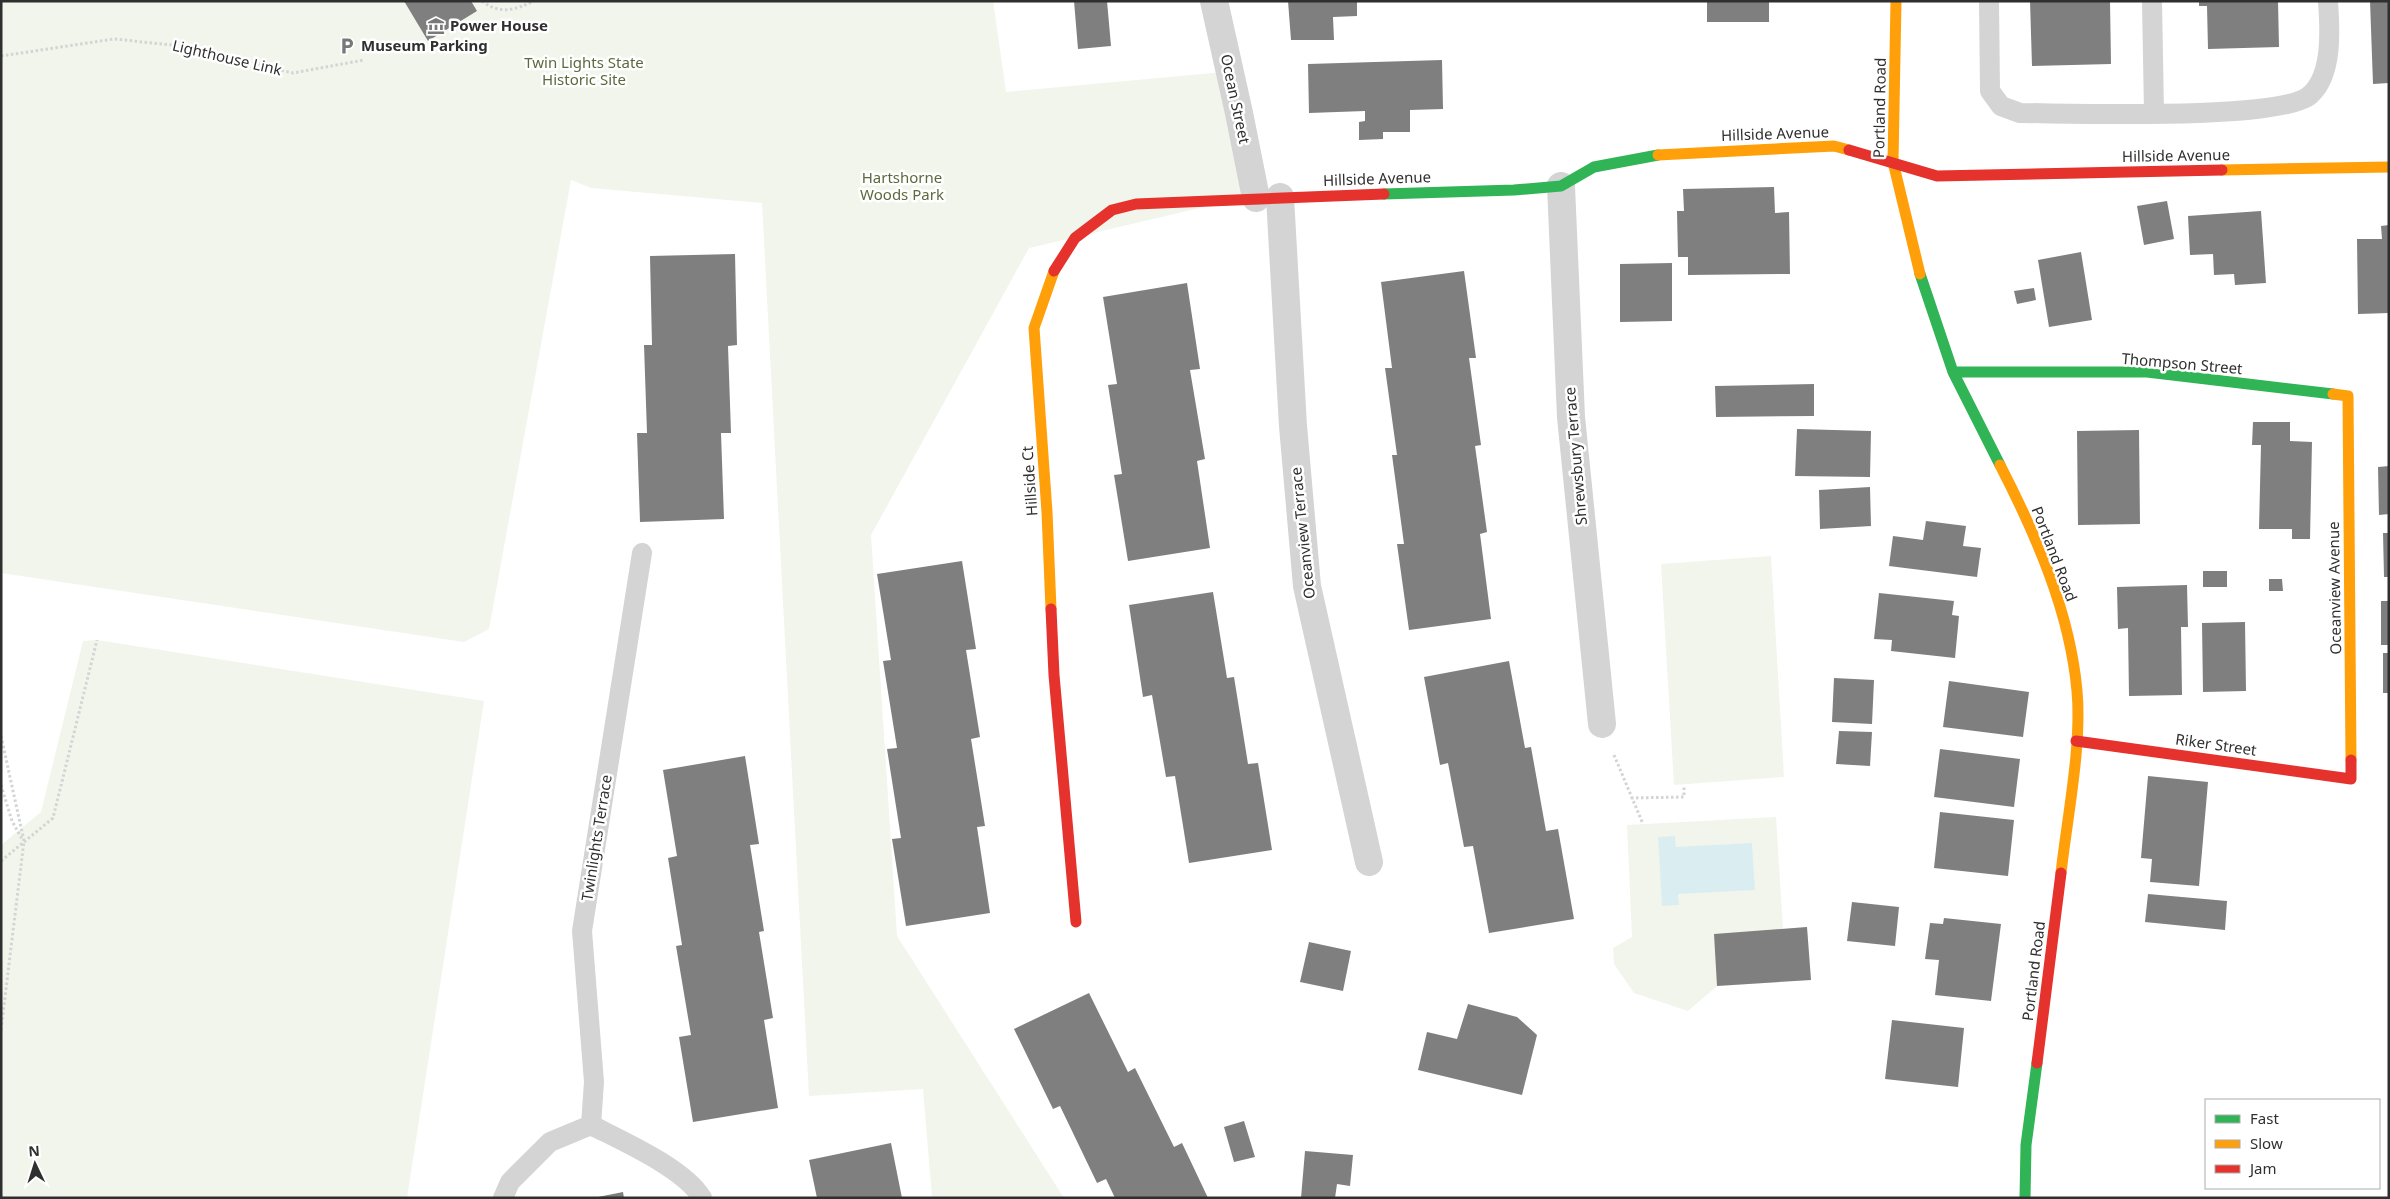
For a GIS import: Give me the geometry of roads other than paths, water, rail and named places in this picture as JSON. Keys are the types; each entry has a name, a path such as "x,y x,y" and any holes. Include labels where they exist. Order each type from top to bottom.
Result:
{"street":[{"name":"Ocean Street","path":"1214,1 1239,113 1268,197"},
{"name":"Portland Road","path":"1896,1 1894,162 1914,258 1953,372 2009,482 2055,589 2070,649 2077,692 2076,741 2051,957 2026,1145 2025,1198"},
{"name":"Hillside Avenue","path":"1268,197 1514,190 1561,186 1594,167 1663,154 1834,146 1937,176 2389,167"},
{"name":"Shrewsbury Terrace","path":"1561,186 1571,416 1602,724"},
{"name":"Oceanview Terrace","path":"1268,197 1293,426 1307,586 1369,862"},
{"name":"Hillside Ct","path":"1076,922 1054,675 1047,512 1034,328 1051,276 1064,253 1075,238 1112,210 1136,204 1268,197"},
{"name":"Thompson Street","path":"1953,372 2146,372 2348,396"},
{"name":"Oceanview Avenue","path":"2348,396 2352,779"},
{"name":"Riker Street","path":"2076,741 2352,779"}],"lane":[{"path":"1989,1 1990,91 2001,106 2020,112 2154,113 2215,113 2283,105 2309,96 2319,83 2327,59 2330,26 2328,1"},
{"path":"2152,1 2154,113"},
{"name":"Twinlights Terrace","path":"591,1125 594,1082 582,931 642,553"},
{"path":"503,1198 510,1182 550,1142 591,1125 642,1150 695,1186 702,1198"}],"place":[{"name":"Power House","path":"436,26"},
{"name":"Museum Parking","path":"347,46"}],"park label":[{"name":"Twin Lights State Historic Site","path":"584,72"},
{"name":"Hartshorne Woods Park","path":"902,186"}]}
